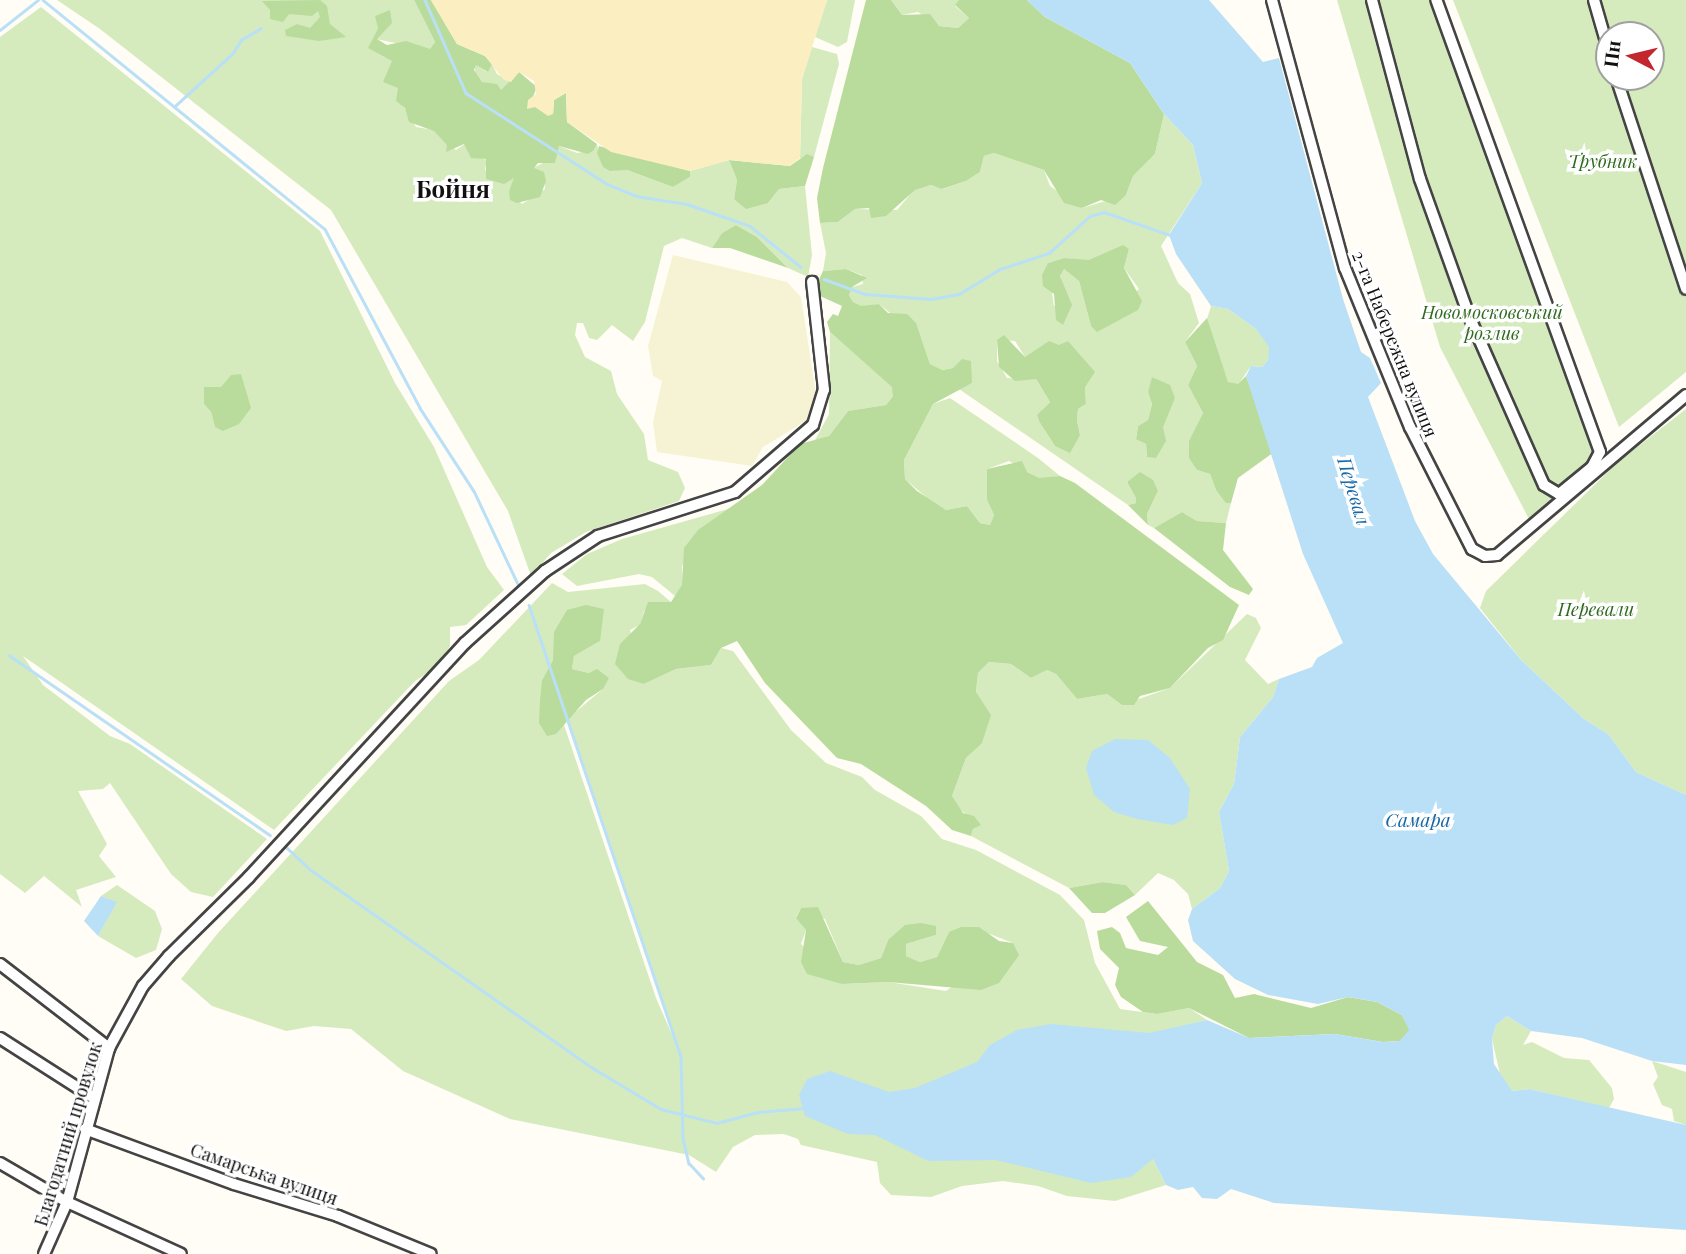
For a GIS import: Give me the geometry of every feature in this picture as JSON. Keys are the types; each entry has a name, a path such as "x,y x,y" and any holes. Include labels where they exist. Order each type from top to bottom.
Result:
{"street":[{"name":"2-га Набережна вулиця","path":"1272,0 1345,268 1424,457 1472,549 1491,557 1686,395"},
{"path":"1372,0 1420,179 1469,316 1544,485 1559,494 1592,467 1600,452 1436,0"},
{"path":"1594,0 1600,21"},
{"path":"1621,91 1686,289"},
{"name":"Благодатний провулок","path":"44,1254 67,1202 109,1048 143,986 465,643 545,571 598,536 735,492 813,425 824,390 812,282"},
{"path":"0,964 109,1048"},
{"path":"0,1038 94,1098"},
{"name":"Самарська вулиця","path":"85,1129 234,1184 338,1216 431,1254"},
{"path":"0,1163 67,1202 181,1254"}],"shaded area":[{"path":"673,255 787,282 801,297 816,394 806,421 763,447 752,466 657,452 653,422 662,381 653,376 648,346"}],"green space":[{"path":"57,0 414,0 435,42 430,50 376,39 386,27 378,28 371,42 392,61 402,104 416,127 434,130 456,150 465,144 469,154 487,160 485,170 515,178 509,191 522,204 545,189 544,173 533,168 549,160 559,146 577,153 594,150 597,144 603,167 627,170 673,187 690,177 690,171 729,160 737,180 734,199 768,203 779,189 805,186 812,255 808,277 788,268 757,237 736,225 722,233 712,248 682,238 664,246 645,322 633,341 612,325 597,340 589,338 583,323 577,323 575,335 585,357 611,371 617,394 644,434 648,460 678,472 685,488 679,501 586,532 551,553 531,576 508,511 331,210 100,29"},
{"path":"320,0 327,6 330,24 346,37 319,41 286,36 285,30 297,24 310,28 320,17 318,11 312,16 289,14 283,22 270,19 270,10 262,1"},
{"path":"414,0 431,0 457,44 485,56 492,64 488,72 476,65 474,70 482,82 497,84 501,90 519,72 537,87 532,99 535,107 553,114 554,100 566,93 567,122 597,144 594,150 588,154 559,146 555,163 538,163 534,168 544,172 546,181 540,197 517,203 510,200 509,191 514,178 504,184 486,179 486,159 471,158 464,144 446,152 447,145 434,131 409,122 405,108 396,101 398,88 383,82 392,61 368,48 378,28 375,16 390,10 392,23 377,39 387,45 406,41 430,49 435,42"},
{"path":"827,0 855,0 847,42 838,47 815,37"},
{"path":"866,0 891,0 902,15 930,14 939,26 958,28 969,18 955,5 959,0 1027,0 1045,17 1130,63 1164,114 1155,154 1133,176 1126,195 1115,205 1101,200 1082,208 1064,203 1044,170 994,153 984,156 980,172 966,181 942,189 931,185 915,190 886,216 871,218 869,208 855,209 838,222 820,223 817,198 823,168"},
{"path":"891,0 959,0 955,6 969,18 958,28 939,26 918,12 902,15"},
{"name":"Новомосковський розлив","path":"1337,0 1434,0 1602,461 1530,521 1440,347"},
{"name":"Трубник","path":"1453,0 1686,0 1686,372 1619,427"},
{"path":"41,7 320,231 395,383 434,447 487,567 504,590 466,625 450,627 450,646 437,666 414,682 274,830 23,656 43,685 110,736 130,744 267,839 213,897 191,892 171,874 110,783 103,789 78,791 107,844 99,856 116,877 76,890 82,907 44,876 25,893 0,874 0,37","holes":["231,375 215,427 211,412 204,404 205,395 222,387"]},
{"path":"812,47 837,54 839,64 814,157 800,158 802,79"},
{"path":"475,64 487,72 492,64 497,74 511,82 501,90 482,82 475,76"},
{"path":"1164,114 1193,145 1202,183 1161,246 1178,283 1190,294 1199,323 1185,342 1197,366 1188,385 1203,413 1190,441 1197,470 1210,474 1216,490 1231,503 1226,523 1197,521 1182,512 1154,528 1148,525 1147,514 1158,491 1140,473 1127,482 1136,498 1136,503 1128,505 959,389 972,383 953,368 941,370 930,364 921,338 879,304 861,307 853,302 849,295 852,287 863,284 862,275 846,269 823,271 826,253 820,223 838,222 855,209 897,210 914,190 931,185 943,189 966,181 980,172 984,156 994,153 1044,170 1050,186 1082,208 1126,195 1133,176 1155,154","holes":["1129,249 1124,268 1139,289 1091,326 1079,281 1064,269 1060,275 1063,286 1054,307 1048,263 1064,258 1089,261","997,340 1015,341 1025,357 1059,345 1085,387 1086,404 1078,409 1080,435 1055,446 1040,423 1042,410 1050,402 1036,379 1007,378 997,361","1153,377 1175,398 1147,457 1146,444 1136,438 1138,426 1148,420 1152,404 1148,392"]},
{"path":"599,146 690,171 690,177 673,187 627,170 610,171 603,167 597,153"},
{"path":"807,154 814,157 805,186 779,189 768,203 746,209 734,199 737,180 729,160 790,166"},
{"path":"736,225 757,237 788,268 730,248 712,248 722,233"},
{"path":"1123,245 1129,249 1124,268 1142,301 1138,310 1097,332 1091,326 1079,281 1064,269 1060,276 1072,305 1063,325 1056,320 1054,294 1043,286 1042,275 1048,263 1064,258 1089,260"},
{"path":"846,269 867,278 852,287 849,295 853,302 861,306 879,304 888,313 907,314 916,323 930,364 942,370 953,368 962,359 971,361 972,383 933,404 904,460 905,479 917,491 946,510 967,506 980,523 990,525 994,515 987,500 987,469 1022,461 1027,472 1039,478 1060,476 1075,483 1239,605 1223,640 1208,648 1170,688 1140,696 1134,705 1122,705 1107,694 1077,699 1056,674 1047,670 1031,678 1011,664 989,662 978,673 976,692 991,715 982,743 966,758 952,796 963,813 974,816 981,825 973,829 971,836 952,830 926,806 861,764 837,758 765,683 737,641 721,648 711,665 676,669 644,684 628,679 615,664 620,644 640,624 648,602 671,602 682,585 684,548 698,530 762,485 800,444 829,436 848,411 886,405 893,396 892,387 830,332 827,322 833,314 838,316 842,306 820,296 816,286 823,271"},
{"path":"1211,306 1228,309 1256,329 1270,347 1268,360 1262,367 1251,366 1238,385 1228,382 1220,361 1207,319"},
{"path":"1207,318 1228,382 1238,384 1246,376 1274,452 1238,478 1231,503 1226,503 1216,490 1210,474 1197,470 1189,458 1189,441 1203,413 1188,385 1197,366 1185,342"},
{"path":"830,332 893,387 893,396 886,405 848,411 829,436 814,442 829,414"},
{"path":"1004,335 1025,357 1049,341 1059,345 1068,341 1095,372 1085,387 1086,404 1078,409 1080,435 1070,453 1055,446 1040,423 1037,415 1050,402 1036,379 1015,381 999,367 997,340"},
{"path":"241,374 251,408 239,424 223,431 215,427 211,412 204,404 204,387 221,387 231,375"},
{"path":"1152,377 1170,385 1175,398 1163,427 1166,441 1156,458 1147,457 1146,444 1136,439 1138,426 1148,420 1152,404 1148,392"},
{"path":"950,398 1060,476 1039,479 1009,461 987,469 987,500 994,515 990,525 980,523 967,506 946,510 933,503 905,479 904,460 933,404"},
{"name":"Перевали","path":"1686,409 1686,795 1636,772 1608,734 1584,719 1522,661 1480,608 1486,591 1618,462"},
{"path":"1140,472 1153,480 1158,491 1147,514 1148,525 1128,505 1136,503 1136,498 1127,482"},
{"path":"728,509 715,519 682,566 683,585 675,596 652,577 639,574 577,586 562,574 587,554 622,539"},
{"path":"1182,512 1197,521 1226,523 1223,550 1253,589 1249,595 1230,587 1154,528"},
{"path":"552,583 568,592 645,584 671,602 644,611 640,625 630,630 644,684 676,669 711,665 721,648 733,651 791,730 826,763 862,777 875,790 921,816 942,839 976,850 1060,895 1084,920 1095,963 1120,1009 1157,1014 1189,1008 1207,1020 1171,1029 1153,1159 1166,1185 1115,1201 1067,1196 1038,1186 1003,1181 962,1186 931,1197 891,1195 880,1183 877,1162 801,1145 798,1139 784,1134 755,1135 733,1147 716,1172 689,1155 510,1119 403,1071 351,1029 314,1026 286,1031 212,1006 181,979 218,933 449,681 479,660","holes":["600,641 574,656 572,669 589,673 603,689 567,719 677,1046 656,998 563,722 556,734 542,680 553,660","801,908 825,919 843,962 859,965 881,958 888,940 936,926 936,935 906,944 906,956 920,962 937,957 949,932 990,934 1013,943 946,991 888,982 842,984 801,944 806,930 796,917"]},
{"path":"586,605 604,609 600,641 574,656 572,669 589,673 597,669 609,678 603,689 586,700 556,734 547,736 539,723 540,701 542,680 553,660 554,632 567,610"},
{"path":"1247,614 1256,618 1261,628 1245,660 1268,684 1279,679 1273,697 1240,737 1234,784 1219,812 1229,871 1220,888 1192,909 1188,894 1174,880 1158,873 1135,895 1126,885 1103,882 1069,888 971,836 973,829 980,825 953,804 952,796 966,758 982,742 990,715 976,693 978,673 989,662 1011,664 1031,678 1047,670 1056,674 1077,699 1107,694 1122,705 1170,688"},
{"path":"1103,882 1126,885 1135,895 1105,913 1092,913 1069,888"},
{"path":"117,885 155,911 162,929 156,950 136,958 98,936 116,902 101,896"},
{"path":"1148,901 1197,962 1223,975 1235,998 1254,994 1311,1008 1348,997 1377,1002 1402,1015 1410,1030 1400,1041 1383,1042 1335,1034 1249,1038 1189,1008 1157,1014 1143,1012 1121,997 1115,985 1119,968 1100,949 1097,931 1112,927 1120,933 1126,948 1158,955 1168,947 1140,941 1126,917"},
{"path":"818,907 843,962 859,965 881,958 888,940 905,925 921,923 936,926 936,935 906,944 906,956 920,962 937,957 949,932 961,927 979,927 999,941 1013,943 1019,955 999,983 981,990 888,982 842,984 807,974 801,962 806,930 796,918 801,908"},
{"path":"1507,1016 1531,1031 1523,1045 1532,1042 1564,1058 1589,1060 1612,1088 1614,1099 1609,1108 1529,1089 1512,1091 1502,1083 1492,1039 1496,1025"},
{"path":"1652,1061 1686,1072 1686,1125 1674,1121 1672,1109 1662,1105 1653,1084 1658,1077"}],"sand":[{"path":"431,0 827,0 802,79 800,158 790,166 729,160 690,171 611,152 567,122 566,93 554,100 553,114 548,116 535,107 527,109 528,100 536,94 534,81 519,72 511,82 504,80 485,56 457,44"}],"water":[{"name":"Самара","path":"1027,0 1209,0 1263,62 1279,58 1343,299 1361,352 1370,358 1381,383 1368,397 1415,521 1433,554 1522,661 1584,719 1608,734 1636,772 1686,795 1686,1065 1652,1061 1582,1038 1531,1031 1507,1016 1496,1025 1492,1039 1494,1064 1512,1091 1529,1089 1686,1125 1686,1230 1274,1203 1231,1189 1217,1199 1202,1198 1193,1187 1178,1190 1166,1185 1153,1159 1131,1177 1091,1183 996,1160 928,1161 875,1135 848,1134 805,1116 799,1095 807,1079 830,1071 889,1092 915,1088 977,1062 990,1045 1017,1030 1051,1024 1149,1033 1207,1020 1249,1038 1335,1034 1383,1042 1400,1041 1409,1030 1402,1015 1377,1002 1348,997 1318,1004 1268,995 1235,979 1193,941 1188,920 1192,909 1220,888 1229,871 1219,812 1234,784 1240,737 1273,697 1279,679 1312,667 1317,658 1343,643 1303,554 1246,376 1251,366 1262,367 1268,360 1269,347 1256,329 1228,309 1211,306 1176,254 1169,235 1202,183 1193,145 1164,114 1130,63 1045,17"},
{"path":"1115,739 1148,740 1170,758 1190,789 1187,818 1173,825 1137,819 1114,812 1094,795 1086,768 1092,751"},
{"path":"101,896 117,902 98,936 84,921"}],"waterway":[{"path":"0,30 38,0"},
{"path":"43,0 325,229 420,408 474,491 518,584"},
{"path":"425,0 466,93 607,184 636,196 687,204 750,226 801,267"},
{"path":"175,106 232,54 241,40 261,28"},
{"path":"824,279 865,294 931,299 959,294 1000,269 1049,253 1090,216 1104,212 1170,235"},
{"path":"529,605 681,1057 683,1138 689,1163 703,1178"},
{"path":"9,655 270,835"},
{"path":"284,845 311,870 593,1068 661,1109 717,1123 758,1112 804,1108"}],"district":[{"name":"Бойня","path":"453,189"}],"water label":[{"name":"Перевал","path":"1354,491"}]}
